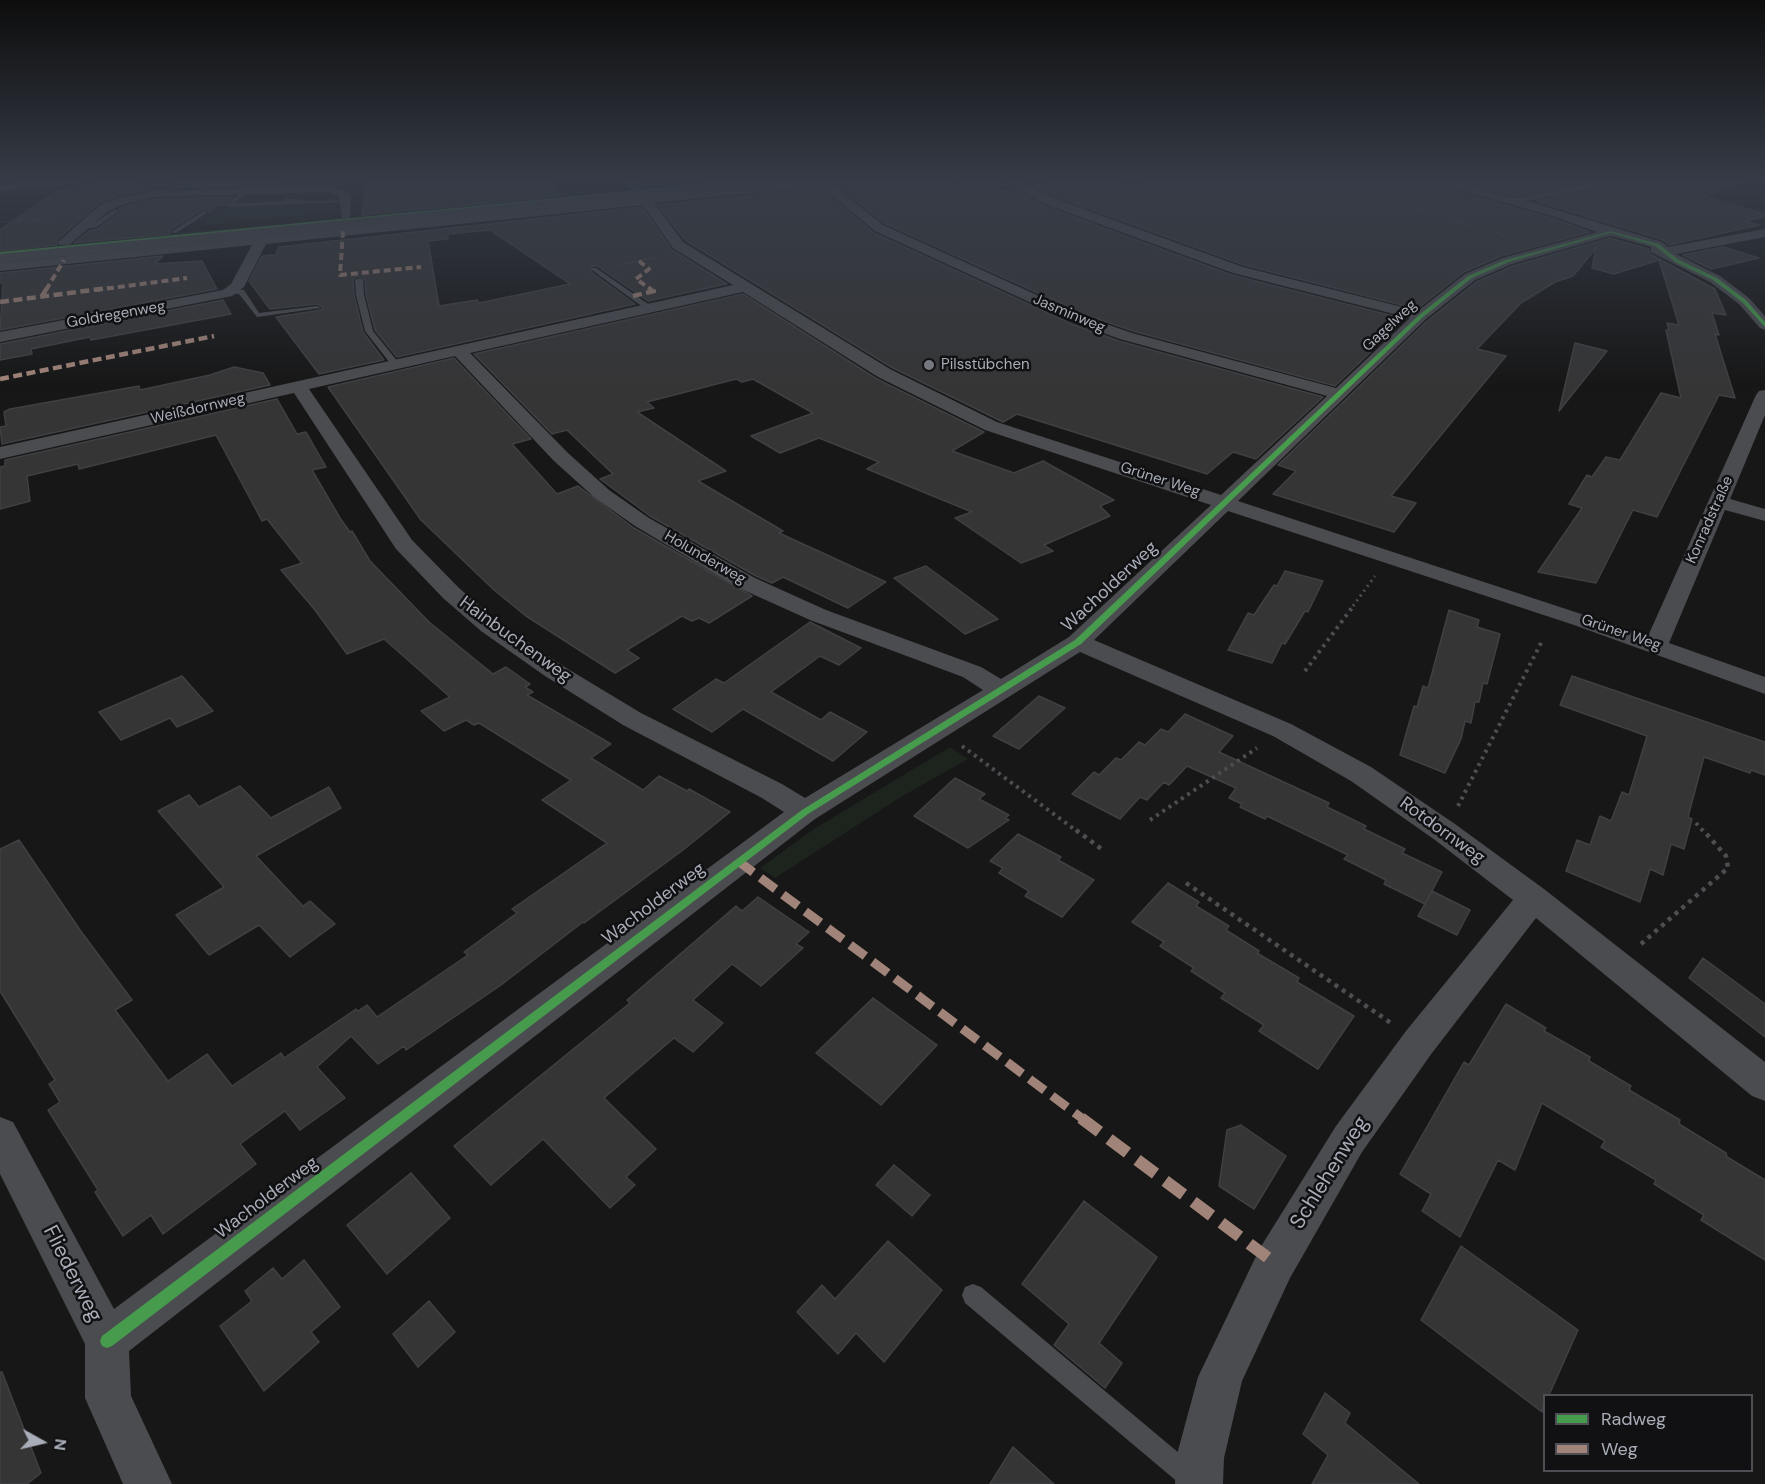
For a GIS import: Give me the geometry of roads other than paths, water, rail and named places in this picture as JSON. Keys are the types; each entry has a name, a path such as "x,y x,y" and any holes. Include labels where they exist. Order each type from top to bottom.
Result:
{"main road":[{"path":"0,258 82,249"}],"street":[{"path":"0,267 172,249"},
{"path":"231,291 237,287 256,249"},
{"name":"Grüner Weg","path":"684,249 884,373 991,426 1656,645 1765,686"},
{"name":"Jasminweg","path":"925,249 1078,319 1126,336 1339,394"},
{"path":"1181,249 1238,270 1421,316"},
{"name":"Gagelweg","path":"1224,502 1421,316 1470,277 1485,269 1550,249"},
{"path":"1655,249 1665,252 1731,290 1751,308 1765,325"},
{"path":"1665,252 1679,249"},
{"name":"Weißdornweg","path":"0,453 745,287"},
{"path":"1731,290 1754,291"},
{"name":"Goldregenweg","path":"0,337 209,298 231,291"},
{"name":"Holunderweg","path":"459,351 561,458 602,494 642,522 747,583 818,615 972,672 1000,689"},
{"name":"Hainbuchenweg","path":"298,386 404,544 451,593 482,619 554,671 632,719 772,791 805,812"},
{"name":"Konradstraße","path":"1656,645 1765,396"},
{"name":"Wacholderweg","path":"107,1341 805,812 1078,642 1224,502"},
{"path":"1718,502 1765,515"},
{"name":"Rotdornweg","path":"1078,642 1282,730 1361,774 1445,832 1533,898 1765,1084"},
{"name":"Schlehenweg","path":"1199,1484 1200,1458 1220,1377 1275,1263 1349,1139 1419,1042 1533,898"},
{"name":"Fliederweg","path":"0,1135 107,1341 108,1398 148,1484"}],"lane":[{"path":"594,269 650,308"},
{"path":"359,280 360,295 369,331 396,365"},
{"path":"231,291 241,292 257,315 317,308"},
{"path":"973,1295 1199,1484"}],"place":[{"name":"Pilsstübchen","path":"929,365"}]}
